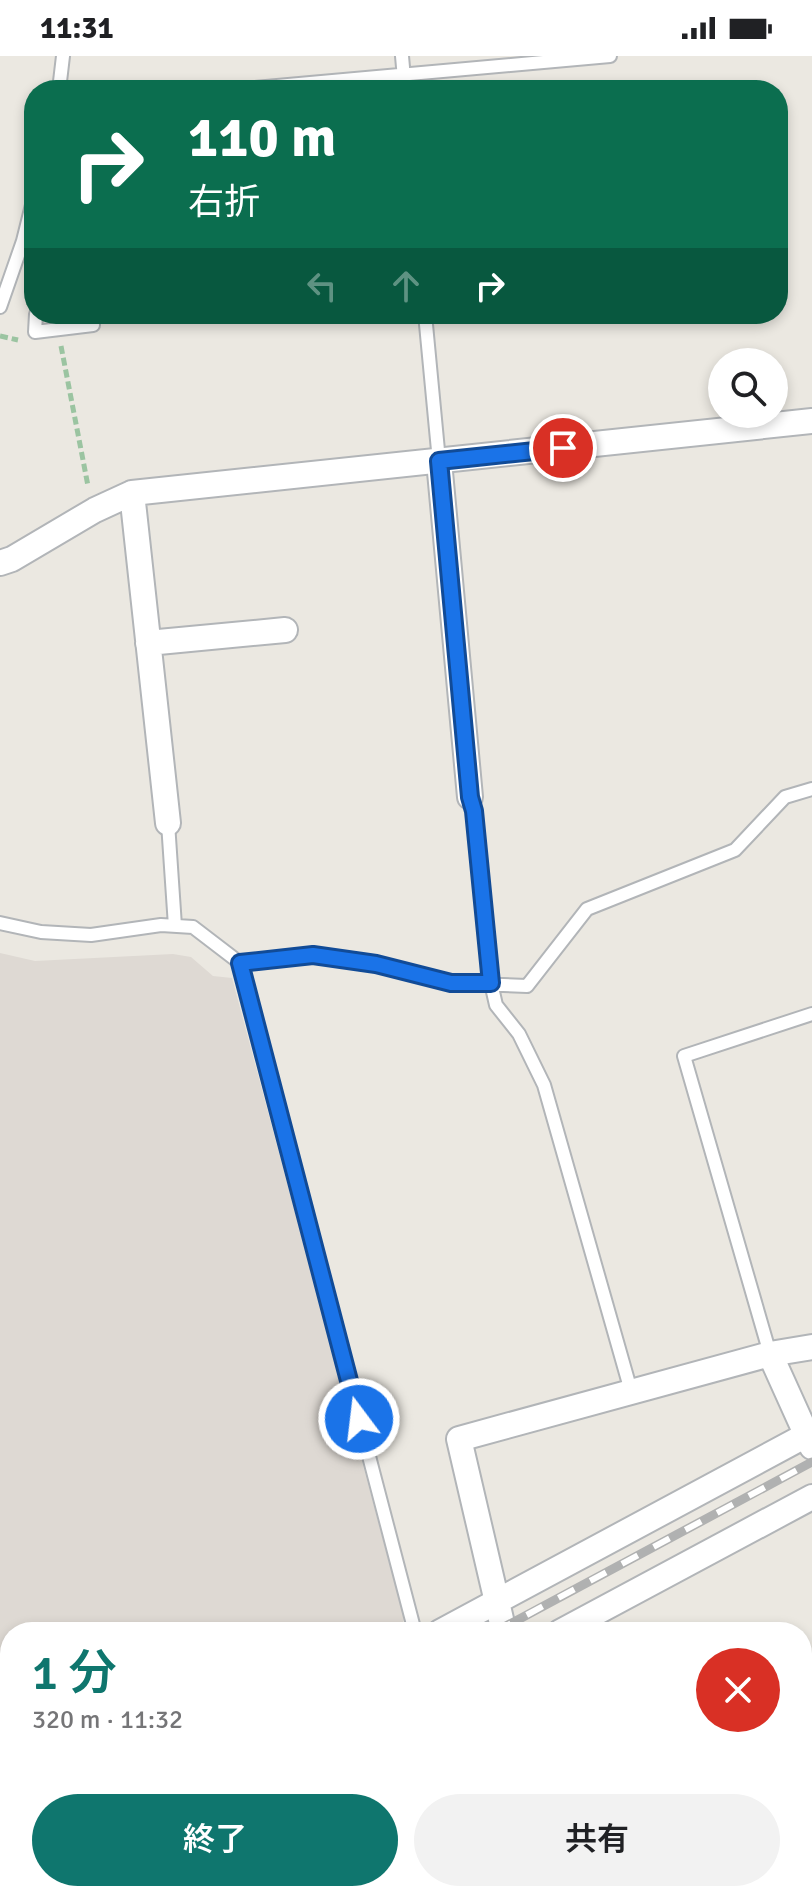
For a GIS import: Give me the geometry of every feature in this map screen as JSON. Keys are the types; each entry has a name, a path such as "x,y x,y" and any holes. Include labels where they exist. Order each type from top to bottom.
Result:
{"street":[{"path":"0,563 132,493 812,421"},
{"path":"439,461 470,797"},
{"path":"132,493 168,823"},
{"path":"148,643 285,630"},
{"path":"502,1622 459,1439 770,1354 812,1347"},
{"path":"459,1622 810,1438 770,1354"},
{"path":"579,1622 812,1497"}],"lane":[{"path":"60,80 63,56"},
{"path":"402,56 404,80"},
{"path":"354,80 610,56"},
{"path":"0,307 24,254"},
{"path":"35,324 35,332 93,325"},
{"path":"426,324 439,461"},
{"path":"240,963 313,955 376,964 451,983 527,986 587,909 735,850 785,797 812,789"},
{"path":"470,797 496,1005 519,1034 544,1085 631,1391"},
{"path":"168,823 175,926"},
{"path":"0,923 41,932 91,935 161,925 193,927 240,963 412,1622"},
{"path":"770,1354 684,1056 812,1014"}],"path":[{"path":"59,330 95,510"},
{"path":"0,336 17,341"}],"shaded area":[{"path":"0,953 35,961 173,954 191,957 213,976 232,978 403,1622 0,1622"}],"railway":[{"path":"514,1622 812,1462"}],"route":[{"path":"359,1419 240,963 313,955 376,964 451,983 491,983 474,811 470,797 439,461 563,448"}]}
